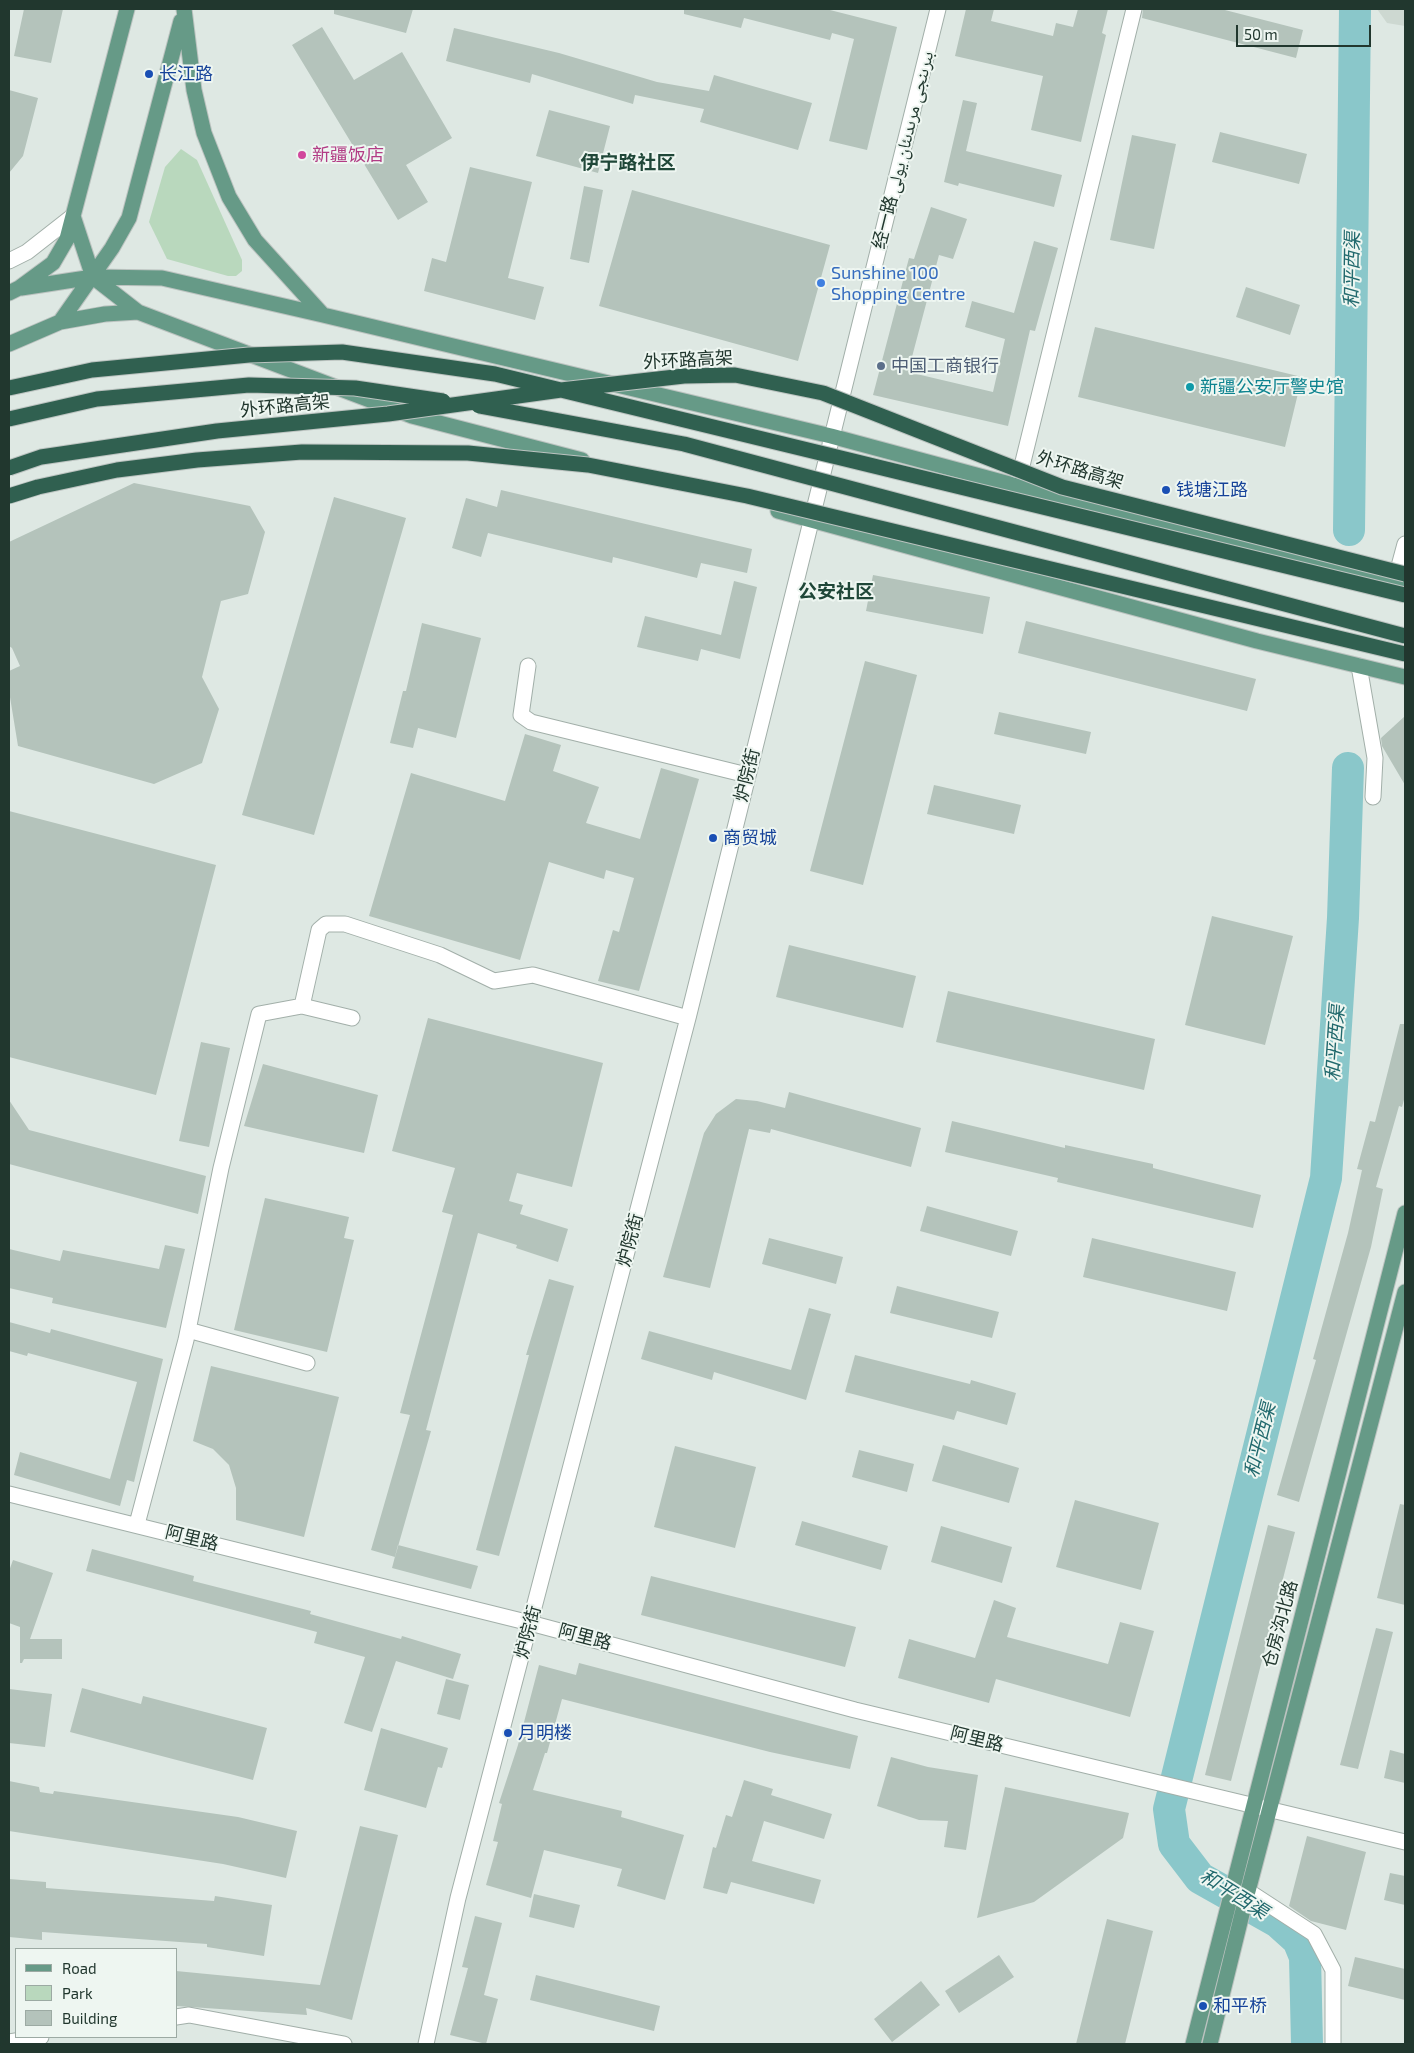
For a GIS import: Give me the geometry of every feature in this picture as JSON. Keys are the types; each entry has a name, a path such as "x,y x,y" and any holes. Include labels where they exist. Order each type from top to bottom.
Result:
{"highway":[{"path":"9,388 92,370 239,356 342,352 371,356 504,376 1405,595"},
{"name":"外环路高架","path":"9,468 41,457 217,431 388,414 674,377 735,375 823,393 1062,487 1402,579"},
{"path":"9,419 97,399 249,384 355,388 509,410 684,444 1405,636"},
{"path":"9,496 38,487 117,470 198,460 302,452 468,453 588,465 747,496 1405,654"}],"main road":[{"path":"14,290 53,263 67,239 127,9"},
{"path":"184,11 194,90 204,133 229,197 255,240 323,315"},
{"path":"60,322 93,277 129,218 184,11"},
{"path":"74,216 93,277 138,312 412,416 811,519 1257,641 1405,678"},
{"path":"14,290 93,277 162,278 831,436 1017,486 1402,579"},
{"path":"9,344 60,322 105,314 138,312"},
{"name":"仓房沟北路","path":"1243,1890 1254,1804 1405,1213"},
{"name":"仓房沟北路","path":"1193,2044 1269,1808 1405,1292"},
{"name":"仓房沟北路","path":"1210,2044 1235,1911"}],"street":[{"name":"经一路 بىرىنجى مرىدىئان يولى","path":"831,436 938,9"},
{"path":"1017,486 1134,9"},
{"path":"9,261 27,252 74,216"},
{"name":"炉院街","path":"426,2044 458,1898 688,1018 831,436"},
{"path":"1402,579 1405,544"},
{"path":"528,666 521,715 531,722 747,775"},
{"path":"1359,666 1375,758 1373,797"},
{"path":"302,1006 320,930 326,924 345,924 440,954 494,981 533,975 688,1018"},
{"path":"137,1524 188,1330 221,1168 259,1014 302,1006 352,1018"},
{"path":"188,1330 307,1363"},
{"name":"阿里路","path":"9,1494 137,1524 530,1623 855,1710 1188,1790 1254,1804 1405,1842"},
{"path":"1243,1890 1314,1934 1333,1970 1333,2044"},
{"path":"178,2017 189,2015 344,2044"},
{"path":"9,2042 35,2038"}],"shaded area":[{"path":"1377,9 1405,9 1405,26 1387,23"}],"green space":[{"path":"181,149 197,160 242,260 242,271 236,276 228,276 167,259 149,222 165,167"}],"building":[{"path":"24,9 63,9 51,63 14,56"},
{"path":"334,9 413,9 406,33 334,14"},
{"path":"684,9 826,9 897,27 867,150 829,141 854,39 832,33 830,40 744,18 741,28 684,14"},
{"path":"966,9 994,9 991,21 1053,36 1056,23 1073,27 1078,9 1108,9 1102,33 1106,35 1081,142 1031,130 1043,76 955,56"},
{"path":"1143,9 1221,9 1303,30 1296,58 1142,18"},
{"path":"322,27 354,80 402,52 452,138 406,165 428,202 398,220 292,45"},
{"path":"454,28 559,53 657,82 709,91 714,75 812,103 798,150 700,122 704,109 635,95 633,104 532,74 530,83 446,61"},
{"path":"9,90 38,98 23,156 9,173"},
{"path":"963,100 977,103 966,151 1062,175 1054,207 959,183 958,186 944,182"},
{"path":"549,110 610,126 598,173 536,156"},
{"path":"1220,132 1307,154 1299,184 1212,162"},
{"path":"1132,135 1176,144 1154,249 1110,240"},
{"path":"470,167 532,182 508,278 544,287 535,320 424,291 432,258 446,262"},
{"path":"584,186 603,190 589,263 570,259"},
{"path":"632,190 830,245 798,361 599,306"},
{"path":"931,207 967,219 953,259 939,255 908,372 993,392 1005,339 965,327 972,301 1014,313 1034,241 1058,248 1035,331 1030,330 1008,426 873,395 909,258 914,259"},
{"path":"1246,287 1300,305 1290,335 1236,317"},
{"name":"新疆公安厅警史馆","path":"1095,327 1302,377 1285,447 1078,397"},
{"path":"134,483 250,506 265,532 248,594 221,601 202,677 219,709 202,763 154,784 18,746 9,691 9,671 20,666 12,648 9,646 9,542"},
{"path":"501,490 752,549 747,573 701,563 697,578 613,557 612,563 488,533 481,557 452,548 466,498 497,507"},
{"path":"334,497 406,518 314,835 242,815"},
{"path":"873,575 990,597 983,634 866,611"},
{"path":"734,581 757,587 740,659 701,649 698,661 637,647 645,616 721,635"},
{"path":"1026,621 1256,679 1247,711 1018,653"},
{"path":"422,623 481,638 456,738 418,728 413,748 390,743 403,691 406,691"},
{"path":"865,661 917,675 863,885 810,871"},
{"path":"999,712 1091,732 1086,754 994,734"},
{"path":"1405,716 1405,785 1382,746 1381,738"},
{"path":"525,734 561,745 553,771 599,787 586,823 640,839 661,768 699,779 639,991 598,981 613,930 619,932 634,878 606,870 604,879 549,862 520,960 369,916 411,773 505,801"},
{"path":"934,785 1021,805 1014,834 927,814"},
{"path":"9,811 216,865 156,1095 9,1057"},
{"path":"1212,916 1293,936 1265,1045 1185,1025"},
{"path":"789,945 916,976 903,1028 776,997"},
{"path":"948,991 1155,1039 1144,1090 936,1042"},
{"path":"428,1018 603,1063 572,1187 517,1173 509,1201 523,1205 520,1214 568,1229 558,1262 516,1248 517,1245 478,1233 426,1430 431,1431 395,1557 371,1550 410,1415 400,1413 453,1215 442,1212 455,1168 392,1151"},
{"path":"1400,1024 1405,1024 1405,1096 1402,1107 1399,1106 1376,1187 1383,1189 1371,1247 1299,1502 1277,1495 1316,1360 1313,1359 1348,1233 1362,1170 1357,1169 1370,1121 1375,1122"},
{"path":"201,1042 230,1048 209,1147 179,1141"},
{"path":"263,1064 378,1095 364,1153 244,1126"},
{"path":"789,1092 921,1128 911,1167 771,1129 770,1133 749,1129 710,1288 663,1277 704,1133 716,1114 736,1099 757,1101 785,1108"},
{"path":"9,1100 29,1130 206,1176 198,1214 9,1164"},
{"path":"952,1121 1065,1148 1065,1145 1153,1164 1153,1168 1261,1195 1253,1228 1057,1182 1058,1178 945,1152"},
{"path":"265,1198 349,1217 344,1238 354,1240 327,1352 234,1330"},
{"path":"927,1206 1018,1231 1011,1256 920,1231"},
{"path":"769,1238 843,1257 836,1284 762,1264"},
{"path":"1092,1238 1236,1272 1227,1311 1083,1277"},
{"path":"165,1245 185,1249 166,1328 52,1303 53,1298 9,1288 9,1249 60,1261 63,1250 159,1269"},
{"path":"549,1279 574,1286 499,1556 476,1550 529,1355 526,1355"},
{"path":"897,1286 999,1312 992,1338 890,1313"},
{"path":"809,1308 831,1314 806,1400 714,1372 712,1380 641,1359 649,1331 791,1370"},
{"path":"9,1322 50,1333 51,1329 163,1359 134,1482 127,1480 120,1506 14,1475 20,1452 110,1479 137,1382 28,1353 27,1356 9,1351"},
{"path":"855,1355 970,1384 971,1380 1016,1393 1007,1425 957,1411 954,1420 845,1392"},
{"path":"211,1366 339,1397 304,1537 236,1520 236,1488 229,1465 213,1449 193,1441"},
{"path":"943,1445 1019,1468 1009,1503 932,1481"},
{"path":"675,1446 756,1467 735,1548 654,1527"},
{"path":"859,1450 914,1464 907,1492 852,1477"},
{"path":"1075,1500 1159,1523 1141,1590 1056,1567"},
{"path":"1400,1504 1405,1505 1405,1605 1377,1598"},
{"path":"802,1521 888,1546 881,1570 795,1545"},
{"path":"1268,1525 1295,1532 1231,1781 1205,1775"},
{"path":"941,1526 1012,1547 1002,1583 931,1562"},
{"path":"398,1545 478,1566 471,1589 392,1568"},
{"path":"92,1549 194,1576 193,1581 311,1611 310,1614 401,1639 402,1636 461,1654 453,1679 396,1661 372,1732 344,1723 365,1657 314,1643 317,1632 86,1571"},
{"path":"13,1560 53,1573 30,1639 62,1639 62,1659 24,1659 20,1663 20,1627 9,1623 9,1571"},
{"path":"651,1576 856,1627 845,1667 641,1615"},
{"path":"994,1600 1016,1608 1007,1637 1108,1664 1120,1622 1154,1631 1130,1717 996,1679 989,1703 898,1678 909,1639 975,1658"},
{"path":"1376,1628 1393,1632 1358,1769 1340,1765"},
{"path":"579,1663 858,1736 850,1769 770,1752 562,1699 547,1753 545,1753 533,1790 622,1811 621,1817 684,1835 665,1900 617,1886 622,1869 544,1850 531,1898 486,1885 498,1842 493,1841 502,1804 499,1803 518,1745 539,1665 576,1675"},
{"path":"446,1679 469,1685 460,1720 437,1714"},
{"path":"82,1688 141,1704 143,1696 267,1728 253,1780 70,1732"},
{"path":"9,1689 52,1694 45,1747 9,1743"},
{"path":"381,1728 448,1748 442,1768 438,1767 426,1808 364,1790"},
{"path":"1390,1750 1405,1754 1405,1783 1384,1778"},
{"path":"891,1757 928,1767 978,1775 966,1850 944,1847 948,1821 919,1820 877,1806"},
{"path":"744,1780 773,1789 771,1795 832,1814 824,1839 764,1821 752,1861 821,1880 814,1904 731,1882 727,1894 703,1888 713,1847 716,1848 726,1815 732,1817"},
{"path":"9,1781 39,1787 40,1792 53,1794 54,1791 238,1817 297,1831 286,1878 223,1864 9,1831"},
{"path":"1005,1787 1129,1813 1123,1838 1034,1902 977,1918"},
{"path":"360,1826 398,1835 352,2020 306,2008 307,2015 178,2006 178,1971 320,1985"},
{"path":"1307,1836 1366,1852 1346,1930 1311,1921 1289,1906"},
{"path":"1390,1873 1405,1876 1405,1905 1384,1900"},
{"path":"9,1879 46,1882 46,1888 214,1901 215,1896 272,1905 264,1956 207,1947 207,1944 42,1932 42,1940 9,1937"},
{"path":"534,1894 580,1905 574,1928 529,1917"},
{"path":"475,1916 502,1923 484,1995 498,1999 486,2044 450,2035 468,1968 462,1967"},
{"path":"1107,1919 1153,1931 1125,2044 1076,2044"},
{"path":"999,1955 1014,1977 959,2013 945,1991"},
{"path":"1355,1957 1405,1969 1405,2000 1348,1986"},
{"path":"536,1975 660,2006 654,2031 530,2000"},
{"path":"921,1981 940,2005 892,2042 874,2019"}],"waterway":[{"name":"和平西渠","path":"1349,530 1355,9"},
{"name":"和平西渠","path":"1307,2044 1305,1957 1298,1940 1278,1922 1200,1878 1174,1844 1169,1809 1326,1178 1343,918 1348,768"}],"place":[{"name":"长江路","path":"149,74"},
{"name":"新疆饭店","path":"302,155"},
{"name":"Sunshine 100 Shopping Centre","path":"821,283"},
{"name":"中国工商银行","path":"881,366"},
{"name":"新疆公安厅警史馆","path":"1190,387"},
{"name":"钱塘江路","path":"1166,490"},
{"name":"商贸城","path":"713,838"},
{"name":"月明楼","path":"508,1733"},
{"name":"和平桥","path":"1203,2006"}],"district":[{"name":"伊宁路社区","path":"628,163"},
{"name":"公安社区","path":"836,592"}]}
